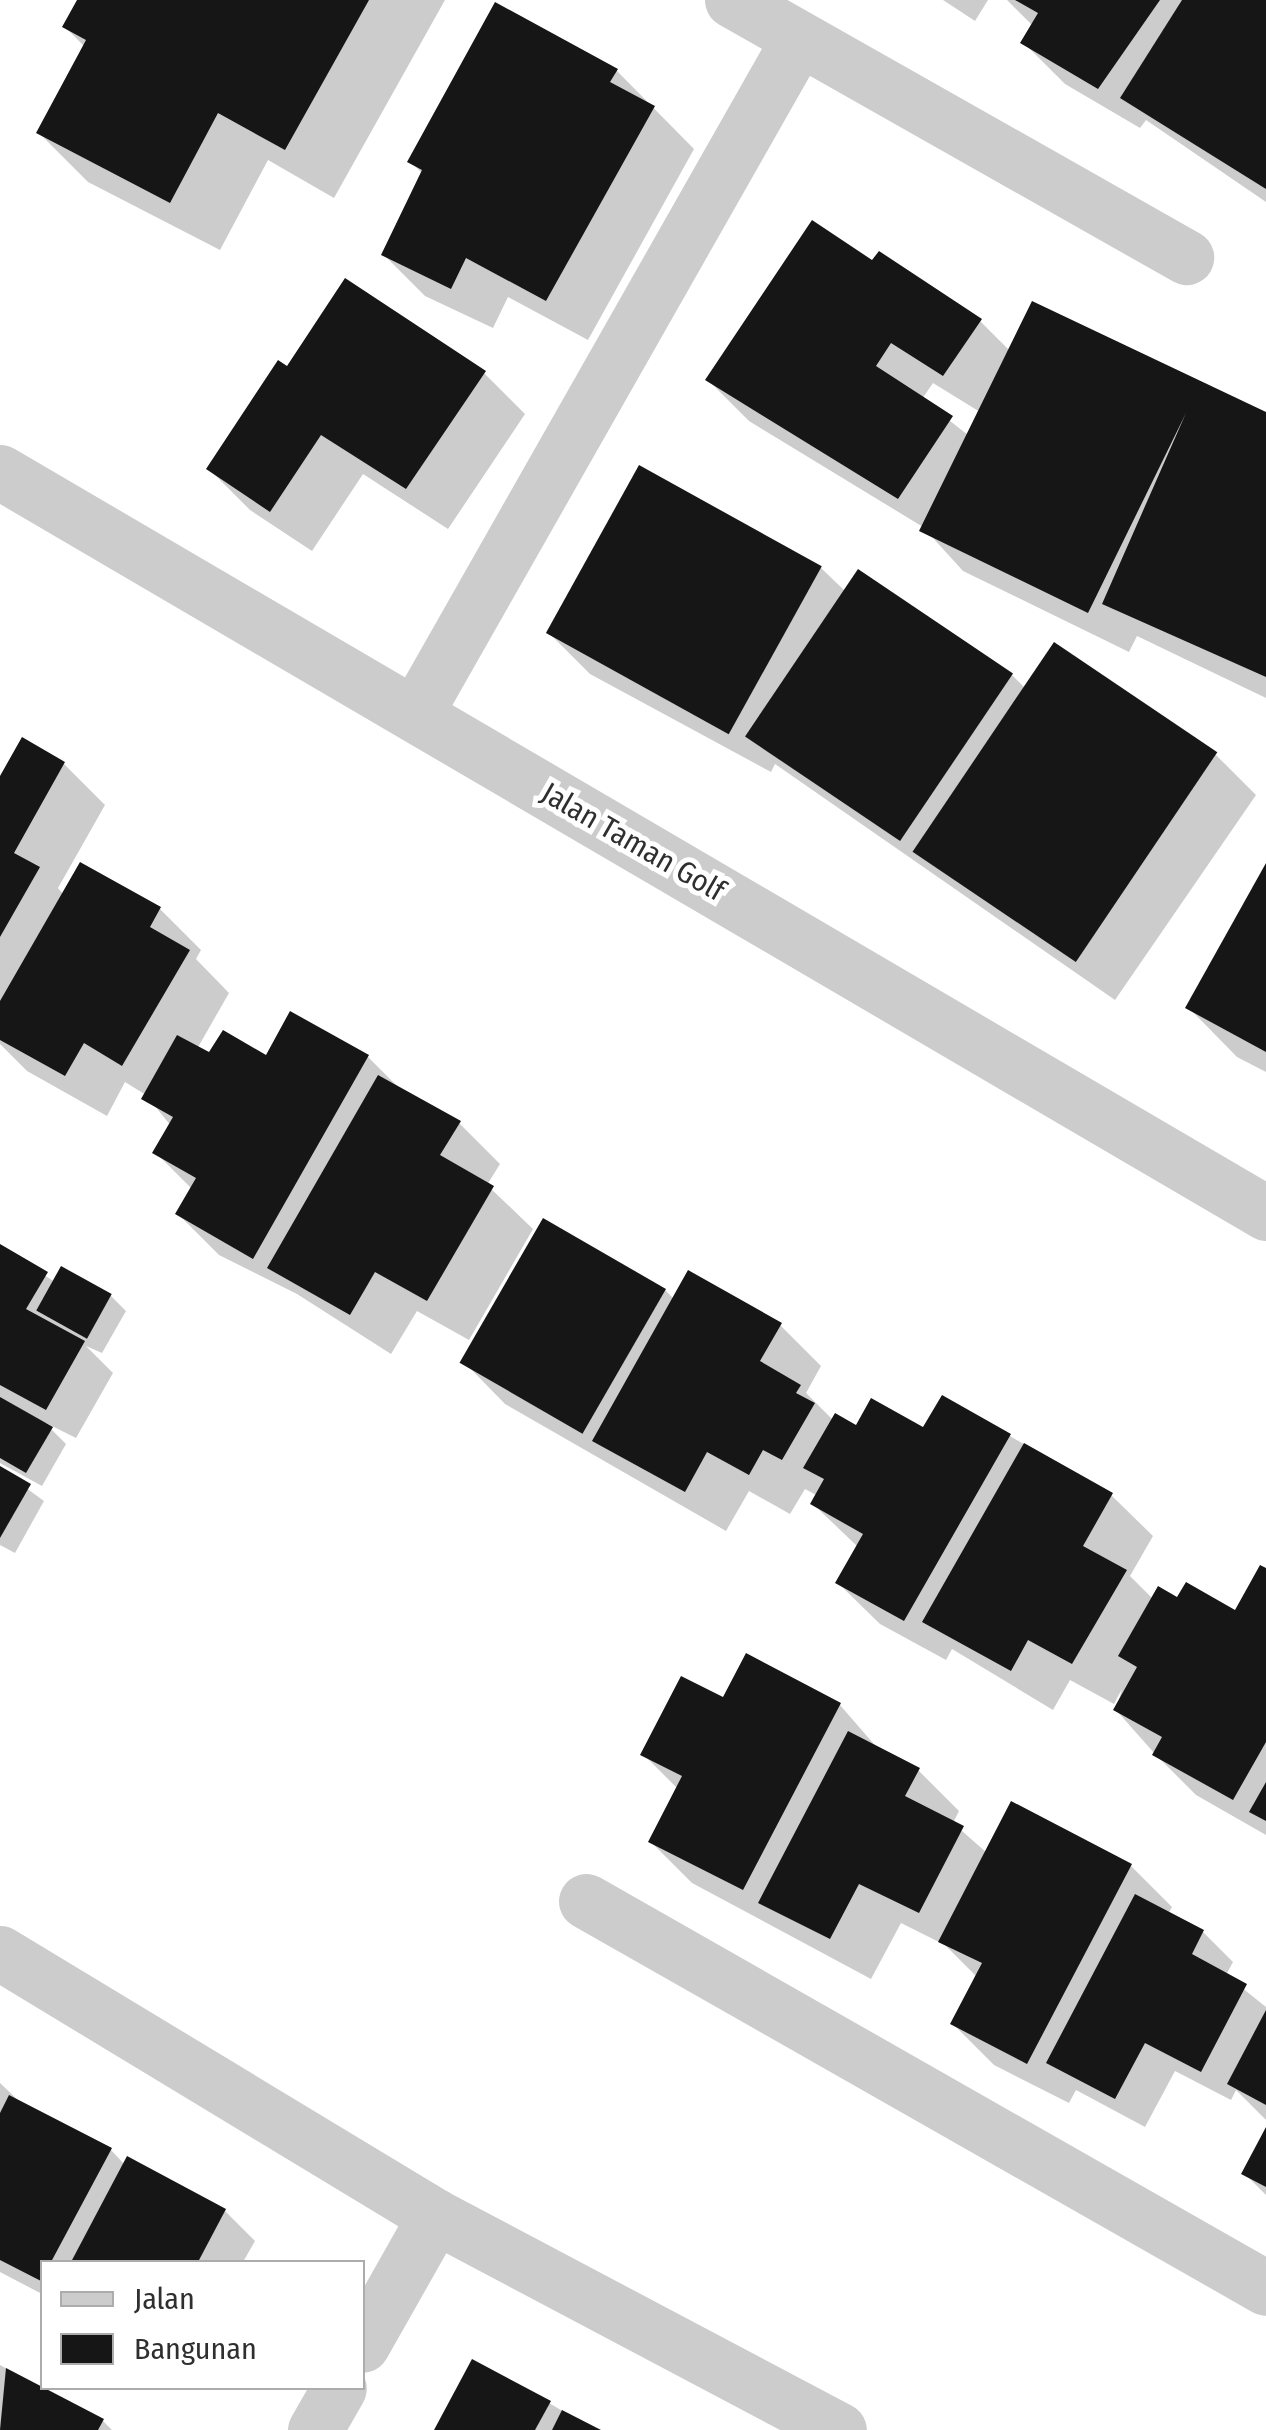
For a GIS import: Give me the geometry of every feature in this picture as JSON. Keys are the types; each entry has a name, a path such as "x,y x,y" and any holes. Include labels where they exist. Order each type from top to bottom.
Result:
{"street":[{"path":"732,0 1186,256"},
{"path":"415,714 799,38"},
{"name":"Jalan Taman Golf","path":"0,472 1266,1213"},
{"path":"586,1901 1266,2288"},
{"path":"0,1953 436,2216 840,2430"},
{"path":"365,2340 436,2216"},
{"path":"315,2430 337,2390"}],"building":[{"path":"77,0 369,0 285,150 218,113 170,203 36,133 86,40 62,27"},
{"path":"1015,0 1160,0 1098,89 1020,43 1038,13"},
{"path":"1182,0 1266,0 1266,189 1120,98"},
{"path":"495,2 618,69 610,82 655,106 546,301 466,258 451,289 381,255 422,170 407,162"},
{"path":"812,220 872,260 879,251 982,319 943,376 891,343 876,366 953,416 898,499 705,380"},
{"path":"345,278 486,371 406,489 321,435 270,512 206,469 278,360 287,366"},
{"path":"1032,301 1266,412 1266,677 1102,604 1186,413 1088,613 919,531"},
{"path":"639,465 822,566 729,734 546,633"},
{"path":"858,569 1013,674 900,841 745,736"},
{"path":"1054,642 1217,752 1076,962 913,852"},
{"path":"22,737 65,762 14,853 40,867 0,937 0,776"},
{"path":"80,862 161,907 150,927 190,950 122,1066 84,1043 65,1076 0,1040 0,1001"},
{"path":"1266,863 1266,1052 1185,1008"},
{"path":"290,1011 369,1055 253,1259 175,1214 196,1178 152,1153 173,1117 141,1099 177,1035 209,1052 223,1030 266,1055"},
{"path":"378,1075 461,1121 440,1155 494,1186 427,1301 375,1272 350,1315 267,1268"},
{"path":"543,1218 666,1289 582,1434 460,1363"},
{"path":"0,1244 48,1272 26,1309 85,1341 46,1410 0,1385"},
{"path":"61,1266 112,1294 87,1339 36,1311"},
{"path":"688,1270 782,1323 760,1361 801,1385 796,1393 815,1403 782,1460 763,1450 749,1475 707,1452 685,1492 592,1441"},
{"path":"942,1395 1011,1434 904,1621 835,1583 863,1534 810,1504 824,1479 803,1468 835,1413 856,1425 871,1398 923,1427"},
{"path":"0,1397 53,1427 26,1473 0,1458"},
{"path":"1024,1443 1113,1493 1083,1546 1127,1570 1072,1664 1028,1640 1011,1671 922,1622"},
{"path":"0,1466 31,1484 0,1538"},
{"path":"1260,1565 1266,1568 1266,1742 1233,1800 1152,1755 1162,1737 1113,1710 1137,1667 1118,1656 1158,1586 1177,1597 1186,1582 1235,1610"},
{"path":"746,1653 841,1703 743,1890 648,1842 682,1776 640,1755 681,1676 723,1697"},
{"path":"848,1731 920,1768 905,1796 964,1826 919,1913 859,1884 830,1939 758,1903"},
{"path":"1266,1782 1266,1821 1249,1812"},
{"path":"1011,1801 1132,1864 1027,2064 950,2024 982,1963 938,1942"},
{"path":"1135,1894 1204,1930 1192,1954 1247,1984 1201,2072 1145,2043 1115,2099 1046,2063"},
{"path":"1266,2010 1266,2105 1227,2084"},
{"path":"9,2095 112,2148 52,2260 40,2260 40,2280 0,2260 0,2113"},
{"path":"1266,2127 1266,2187 1241,2174"},
{"path":"127,2156 226,2209 199,2260 72,2260"},
{"path":"472,2359 551,2401 535,2430 434,2430"},
{"path":"6,2368 40,2386 40,2390 48,2390 104,2419 98,2430 0,2430"},
{"path":"562,2410 601,2430 552,2430"}]}
